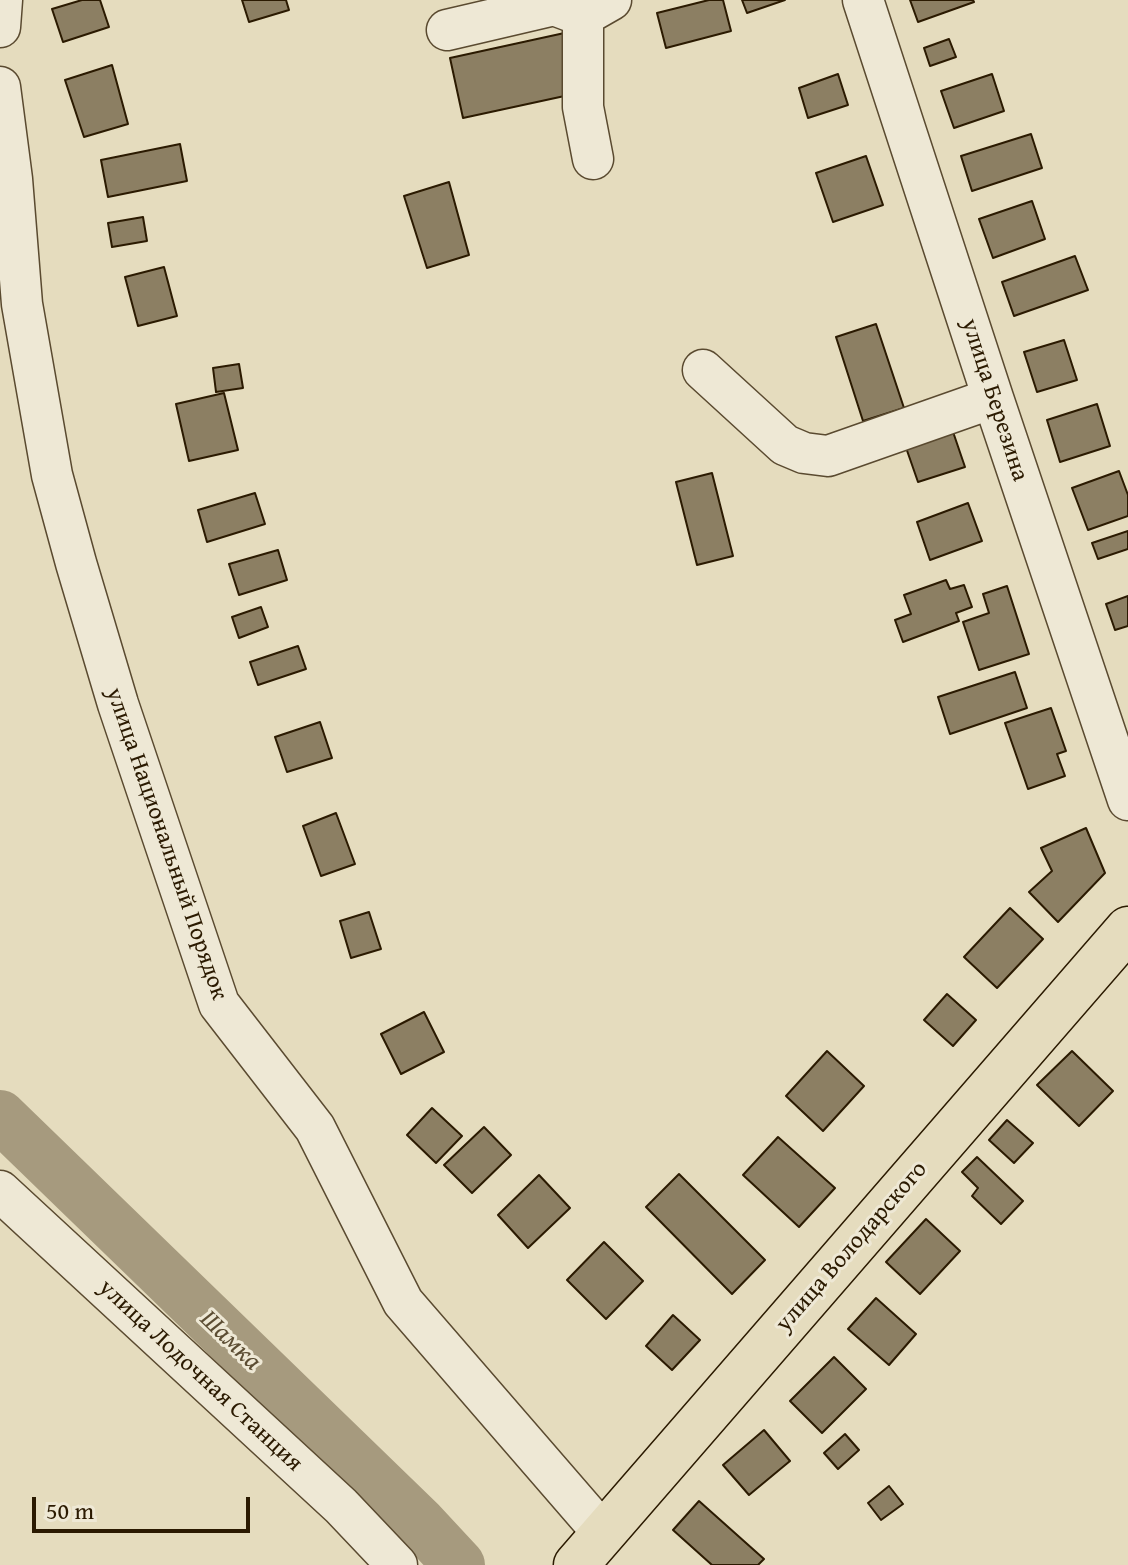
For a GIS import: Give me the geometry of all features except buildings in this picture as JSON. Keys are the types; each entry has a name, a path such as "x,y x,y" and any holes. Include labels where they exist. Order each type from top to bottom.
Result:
{"main road":[{"name":"улица Володарского","path":"589,1549 1128,929"}],"street":[{"path":"0,27 2,0"},
{"name":"улица Березина","path":"863,0 1128,800"},
{"path":"447,30 554,5 597,8 583,107 593,159"},
{"name":"улица Национальный Порядок","path":"0,87 12,179 22,304 52,475 118,704 219,1004 315,1128 403,1302 589,1549"},
{"path":"703,370 785,445 804,453 828,456 993,398"},
{"name":"улица Лодочная Станция","path":"0,1191 341,1506 397,1565"}],"waterway":[{"name":"Шамка","path":"0,1116 420,1523 459,1565"}]}
